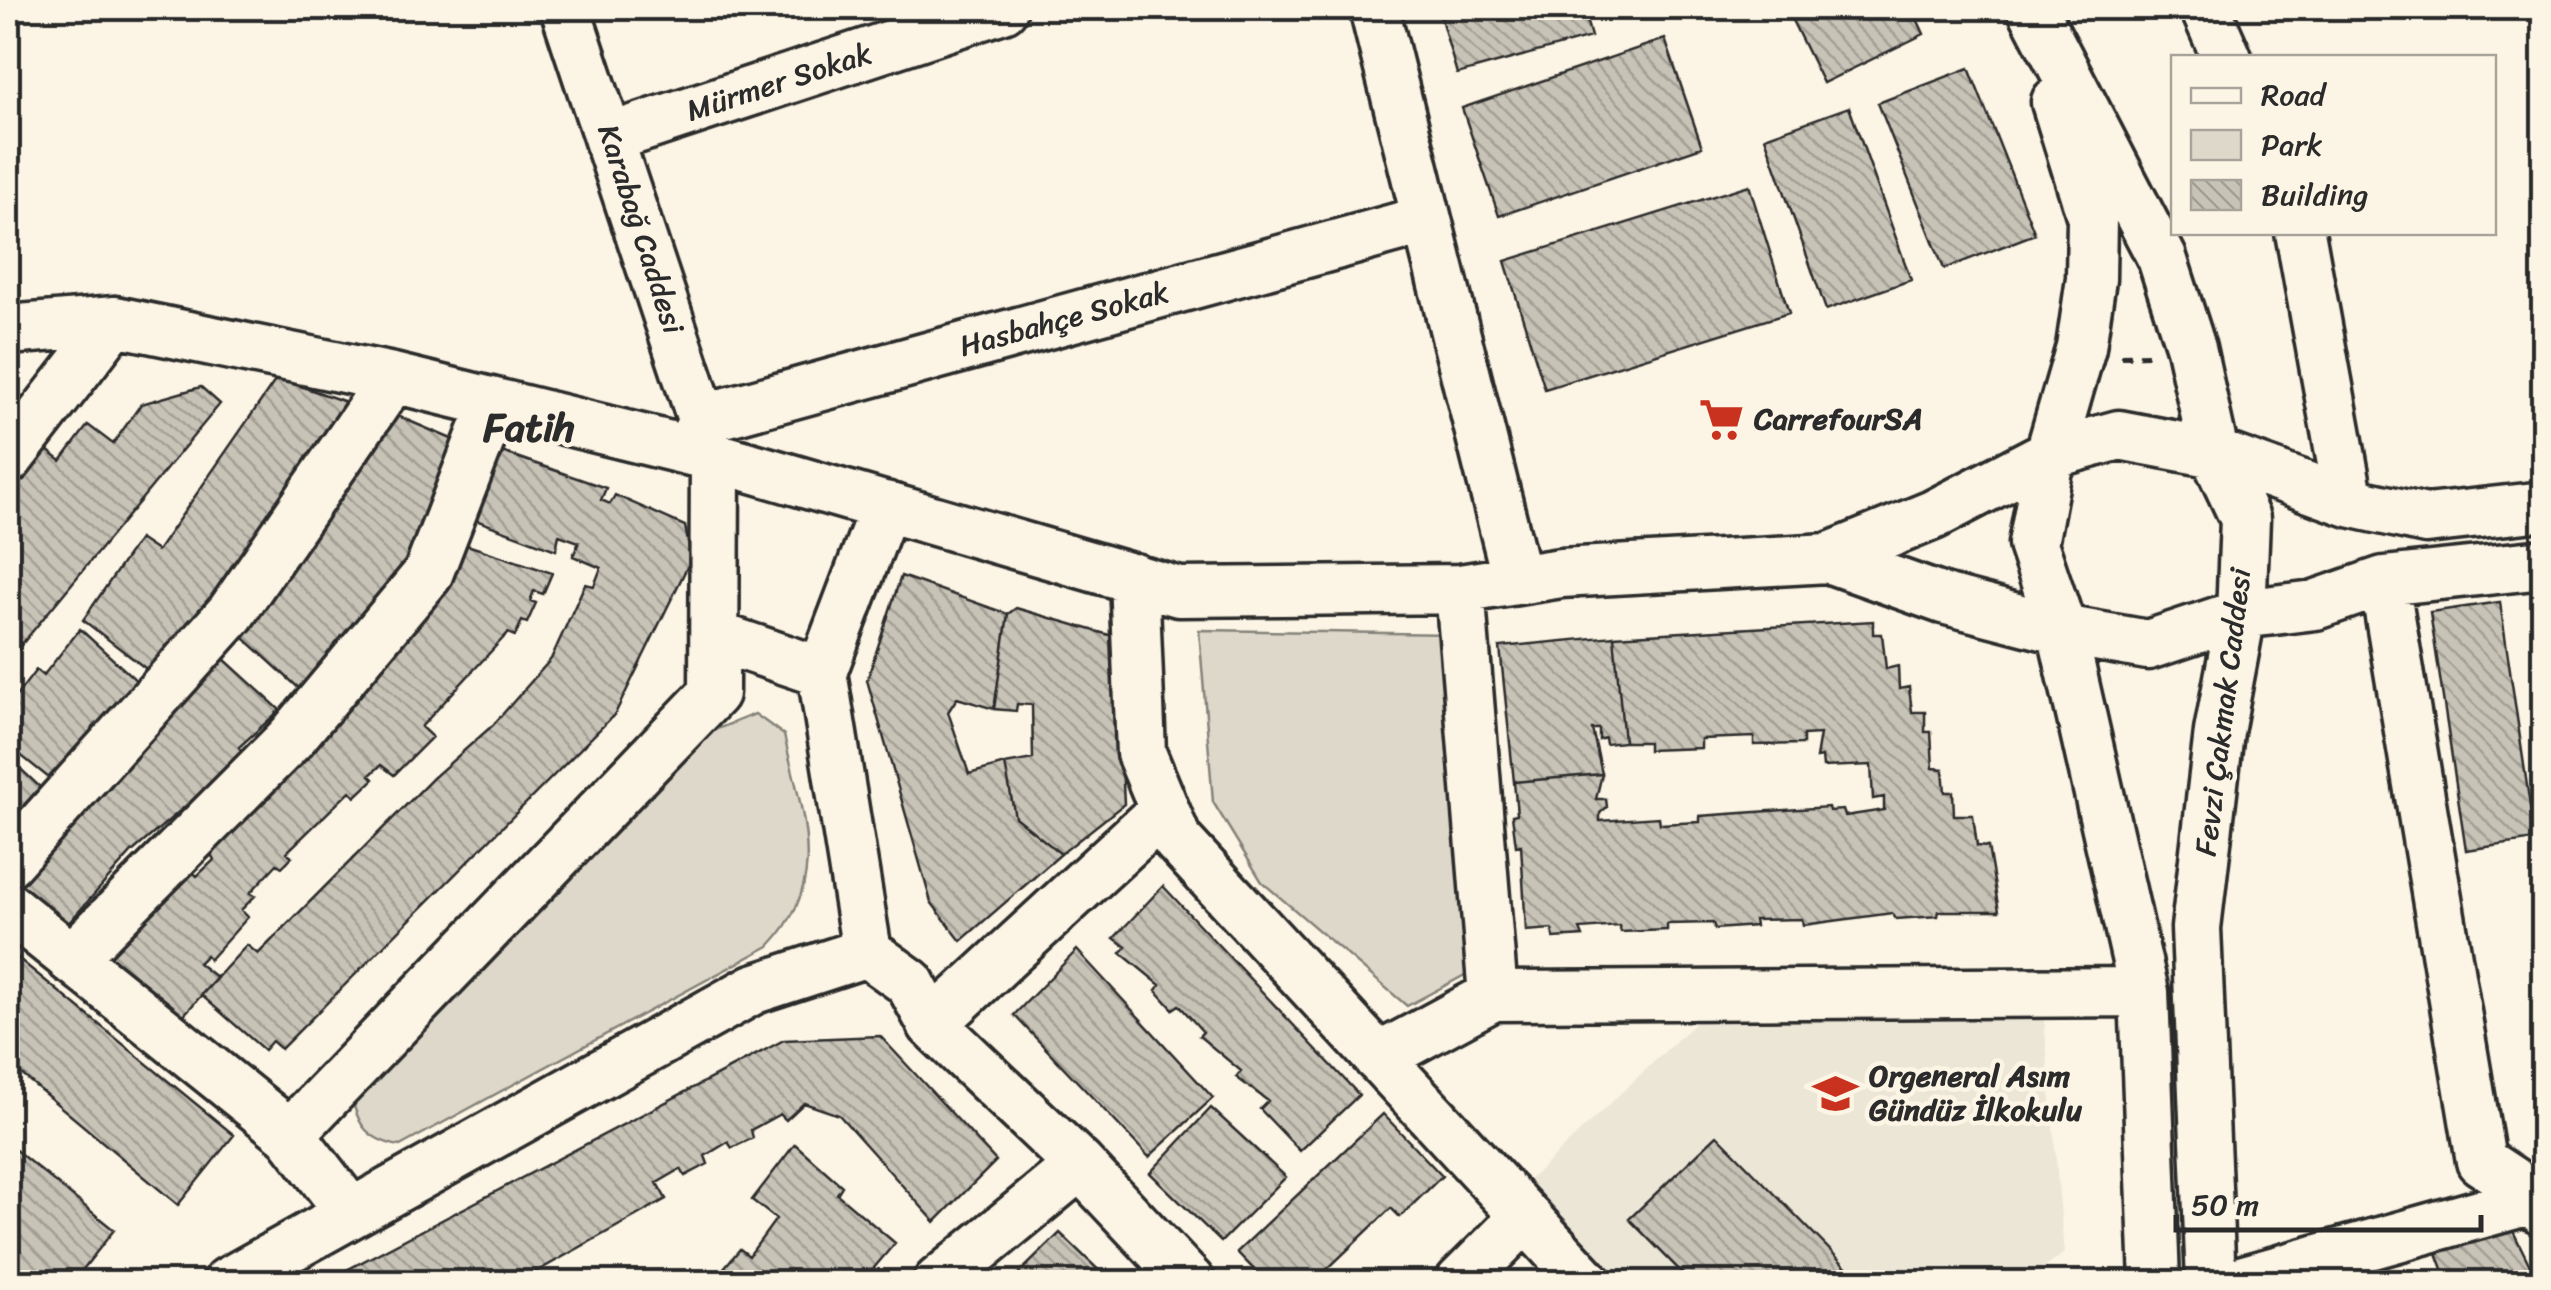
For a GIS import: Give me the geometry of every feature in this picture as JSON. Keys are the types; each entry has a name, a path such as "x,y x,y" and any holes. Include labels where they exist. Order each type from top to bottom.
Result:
{"street":[{"name":"Karabağ Caddesi","path":"290,1134 714,693 718,637 703,442 612,137 566,8"},
{"name":"Mürmer Sokak","path":"612,137 1003,8"},
{"path":"1374,8 1517,580"},
{"name":"Fevzi Çakmak Caddesi","path":"2030,8 2162,258 2191,348 2214,453 2245,519 2241,614 2219,732 2196,928 2211,1282"},
{"name":"Fevzi Çakmak Caddesi","path":"2030,8 2092,218 2091,279 2081,347 2050,454 2033,544 2062,630 2144,992 2151,1280"},
{"path":"2205,8 2226,55"},
{"name":"Hasbahçe Sokak","path":"703,442 1426,220"},
{"path":"2301,235 2349,502"},
{"path":"8,330 115,321 394,378 494,403 703,442 885,506 1179,592 1460,589 1560,573 1828,558 1934,515 2050,454 2119,435 2214,453 2349,502 2426,519 2544,506"},
{"path":"8,459 115,321"},
{"path":"8,862 231,614 394,378"},
{"path":"71,958 291,738 428,574 494,403"},
{"path":"885,506 822,672 867,952 910,982 932,1024 1080,1165 1190,1282"},
{"path":"1828,558 1943,599 2062,630 2148,646 2241,614 2316,605 2384,581 2544,564"},
{"path":"1134,578 1141,752 1176,840 1586,1282"},
{"path":"2384,581 2481,1161 2541,1202"},
{"path":"1460,589 1492,996"},
{"path":"718,637 822,672"},
{"path":"932,1024 1164,810"},
{"path":"8,907 290,1134 351,1213"},
{"path":"252,1277 351,1213 754,990 867,952"},
{"path":"1378,1058 1492,996 2144,992"},
{"path":"938,1282 1080,1165"},
{"path":"2237,1282 2541,1202"},
{"path":"1460,1282 1525,1217"}],"path":[{"path":"2111,356 2159,355"}],"shaded area":[{"name":"Orgeneral Asım Gündüz İlkokulu","path":"2042,995 2064,1253 2027,1282 1620,1282 1528,1181 1715,1004"}],"green space":[{"path":"1199,630 1452,634 1474,970 1407,1006 1262,882 1213,802"},
{"path":"755,714 784,735 806,845 800,897 769,946 400,1146 379,1140 365,1129 351,1093 712,731"}],"building":[{"path":"1438,8 1583,8 1591,37 1457,74"},
{"path":"1786,8 1912,8 1924,34 1823,83"},
{"path":"1665,39 1702,147 1499,216 1462,108"},
{"path":"1969,68 2035,234 1944,269 1878,103"},
{"path":"1849,107 1911,280 1826,310 1765,137"},
{"path":"1749,185 1789,313 1545,389 1505,261"},
{"path":"277,378 349,403 197,622 149,671 83,620 139,539 157,551"},
{"path":"201,387 220,404 8,661 8,490 42,446 61,461 88,425 113,444 141,404"},
{"path":"381,409 468,446 391,603 303,692 234,629 291,557 313,539"},
{"path":"499,451 606,488 601,500 610,504 615,495 685,526 691,559 615,714 281,1049 272,1041 264,1050 201,995 247,945 258,954 433,778 493,725 551,659 585,584 594,586 601,568 573,556 579,542 559,535 556,550 473,519"},
{"path":"467,545 552,573 543,594 534,591 530,601 536,603 527,623 522,621 515,636 508,633 421,727 432,737 394,775 381,765 370,775 374,779 355,797 350,791 287,852 292,857 282,867 277,864 250,893 255,896 241,910 248,917 209,960 206,955 198,963 217,978 181,1018 105,951 181,862 197,876 214,860 205,842 447,586"},
{"path":"901,576 1008,614 994,709 957,698 948,712 969,774 1005,764 1015,817 1061,854 961,941 931,902 867,680"},
{"path":"2500,602 2535,840 2466,850 2430,612"},
{"path":"1016,608 1116,637 1124,804 1061,854 1015,817 1005,764 1033,759 1032,705 1017,704 1016,711 994,709 1008,614"},
{"path":"1873,621 1873,634 1882,634 1886,669 1898,666 1899,689 1909,687 1912,712 1925,712 1925,732 1931,732 1933,768 1943,769 1945,792 1953,792 1954,815 1973,815 1977,846 1988,847 1999,911 1939,911 1938,916 1896,919 1892,913 1803,925 1802,919 1754,920 1755,926 1715,929 1713,923 1667,924 1667,930 1621,932 1619,926 1580,929 1583,936 1554,938 1552,929 1526,931 1521,845 1516,846 1512,815 1517,814 1514,782 1602,774 1596,799 1606,799 1607,807 1600,813 1600,821 1659,817 1660,824 1700,822 1700,816 1828,807 1829,811 1843,810 1845,816 1884,810 1884,797 1873,799 1871,765 1823,767 1822,757 1816,758 1820,734 1803,735 1803,744 1754,745 1754,737 1701,739 1701,748 1648,750 1648,742 1624,742 1614,636"},
{"path":"80,629 138,682 49,778 8,745 8,701 14,699 36,670 43,676"},
{"path":"1614,636 1624,742 1606,744 1605,738 1599,740 1599,729 1592,729 1602,774 1514,782 1500,647"},
{"path":"223,658 280,710 239,747 242,752 210,785 132,852 65,927 14,880"},
{"path":"8,757 42,789 17,815 21,819 8,835"},
{"path":"1163,886 1359,1095 1300,1151 1260,1109 1268,1101 1236,1077 1241,1071 1199,1036 1203,1032 1179,1005 1173,1009 1156,990 1160,985 1121,953 1126,947 1114,938"},
{"path":"8,950 234,1135 178,1205 8,1063"},
{"path":"1077,950 1213,1098 1149,1157 1014,1015"},
{"path":"880,1036 996,1161 935,1222 839,1115 804,1103 786,1120 780,1114 751,1130 753,1138 732,1148 728,1142 705,1156 708,1164 685,1176 681,1169 657,1183 666,1199 518,1282 352,1282 341,1273 784,1040"},
{"path":"1211,1108 1286,1177 1221,1242 1150,1173"},
{"path":"1383,1114 1442,1176 1400,1217 1391,1208 1314,1282 1266,1282 1237,1252"},
{"path":"1717,1135 1861,1282 1691,1282 1629,1219"},
{"path":"8,1144 114,1230 73,1282 33,1282 8,1261"},
{"path":"795,1144 842,1186 837,1194 895,1243 862,1282 712,1282 740,1249 749,1256 776,1219 752,1200"},
{"path":"2510,1225 2538,1282 2448,1282 2437,1253"},
{"path":"1060,1233 1111,1282 1010,1282"}],"place":[{"name":"CarrefourSA","path":"1721,419"},
{"name":"Orgeneral Asım Gündüz İlkokulu","path":"1836,1093"}],"district":[{"name":"Fatih","path":"529,427"}]}
